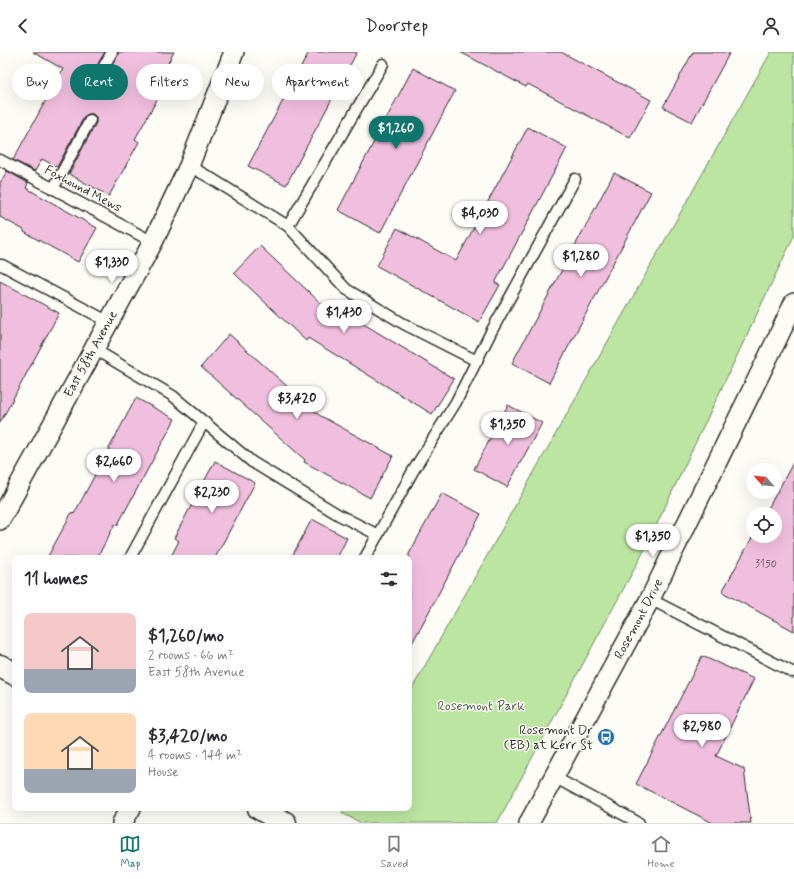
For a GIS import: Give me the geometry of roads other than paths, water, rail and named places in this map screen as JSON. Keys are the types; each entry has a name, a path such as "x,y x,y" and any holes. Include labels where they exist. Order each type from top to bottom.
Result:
{"street":[{"name":"East 58th Avenue","path":"0,520 153,242 189,166 234,52"},
{"name":"Rosemont Drive","path":"529,823 650,599 794,303"},
{"path":"0,666 12,672"},
{"path":"122,823 128,811"},
{"path":"264,811 286,823"}],"lane":[{"path":"105,64 112,52"},
{"path":"288,226 383,64"},
{"path":"53,189 90,120"},
{"name":"Foxhound Mews","path":"0,160 153,242"},
{"path":"189,166 288,226 346,290 404,324 477,361"},
{"path":"367,555 413,471 456,402 491,332 575,179"},
{"path":"0,265 109,322"},
{"path":"94,349 173,396 252,462 339,515 378,535"},
{"path":"132,555 204,422"},
{"path":"650,599 792,672"},
{"path":"554,777 639,823"}],"place":[{"name":"Rosemont Dr (EB) at Kerr St","path":"606,737"}],"park label":[{"name":"Rosemont Park","path":"481,706"}]}
